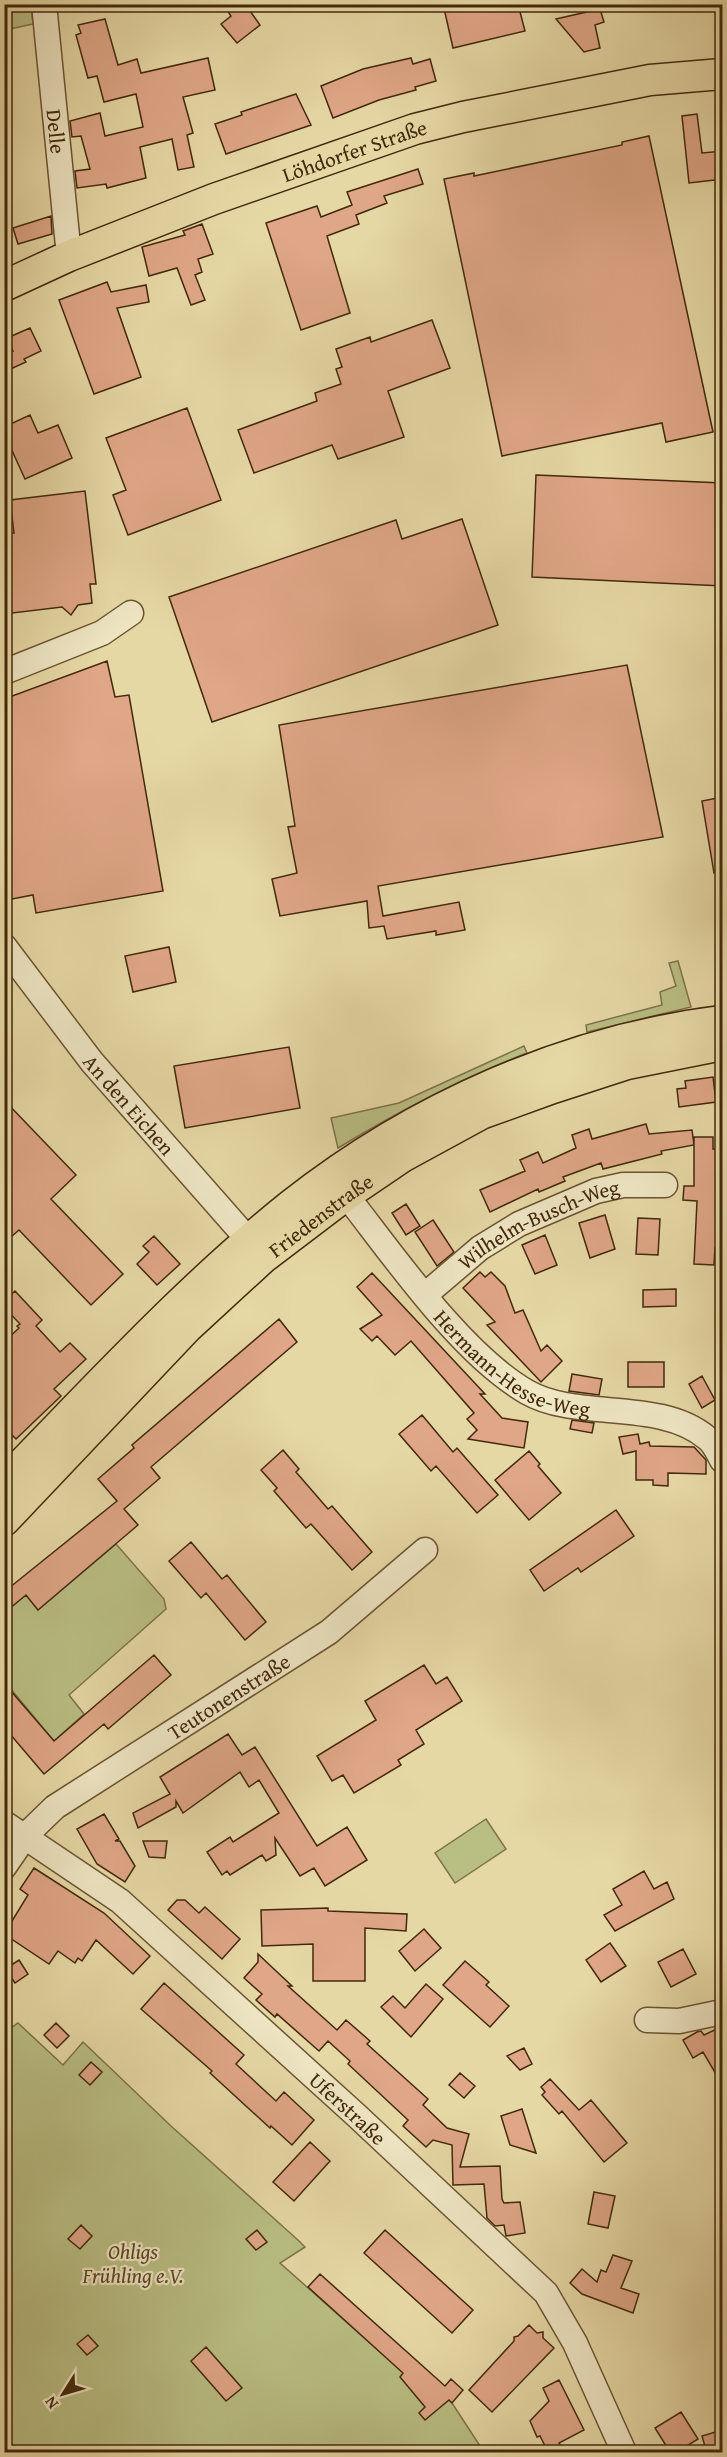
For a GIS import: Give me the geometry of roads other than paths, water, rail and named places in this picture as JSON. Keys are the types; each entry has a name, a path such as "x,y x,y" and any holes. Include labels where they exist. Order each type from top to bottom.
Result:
{"main road":[{"name":"Löhdorfer Straße","path":"4,286 69,256 303,166 416,129 463,117 650,80 723,74"},
{"name":"Friedenstraße","path":"4,1482 128,1356 256,1249 332,1175 389,1138 476,1091 540,1064 641,1036 723,1021"},
{"name":"Friedenstraße","path":"4,1521 188,1327 256,1249 346,1195 402,1157 481,1114 627,1064 723,1045"}],"street":[{"name":"Delle","path":"44,4 69,256"},
{"path":"4,672 102,633 131,613"},
{"name":"An den Eichen","path":"4,946 92,1062 256,1249"},
{"name":"Wilhelm-Busch-Weg","path":"425,1295 480,1248 519,1224 596,1191 622,1185 665,1185"},
{"name":"Hermann-Hesse-Weg","path":"346,1195 425,1295 484,1359 529,1393 555,1402 623,1411 678,1422 709,1439 723,1460"},
{"name":"Teutonenstraße","path":"4,1867 26,1835 55,1807 329,1632 425,1550"},
{"name":"Uferstraße","path":"4,1823 26,1835 120,1901 356,2115 546,2293 575,2343 624,2452"},
{"path":"647,2019 679,2021 723,2012"}],"waterway":[{"path":"4,2447 18,2452"}],"park label":[{"name":"Ohligs Frühling e.V.","path":"133,2263"}]}
